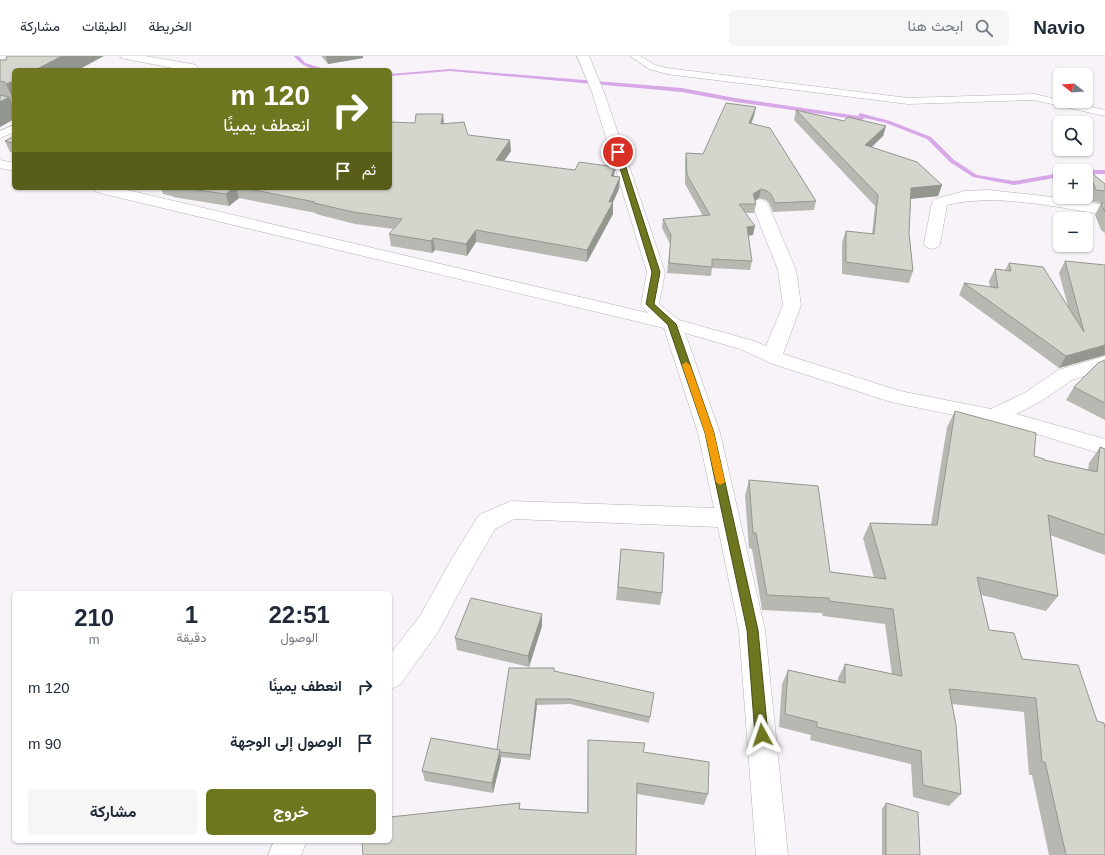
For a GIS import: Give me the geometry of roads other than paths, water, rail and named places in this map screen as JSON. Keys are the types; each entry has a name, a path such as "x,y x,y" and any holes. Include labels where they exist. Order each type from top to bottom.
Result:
{"street":[{"path":"126,56 192,68"},
{"path":"583,56 598,92 656,272 650,304 672,324 709,433 752,630 772,855"},
{"path":"0,164 12,167"},
{"path":"111,190 672,324 747,345 772,356 898,397 994,416 1056,431 1105,447"},
{"path":"932,244 940,202 965,196 988,196 1053,202 1105,210"},
{"path":"760,204 787,270 792,305 772,356"},
{"path":"994,416 1033,397 1065,375 1105,362"},
{"path":"392,673 429,624 460,567 487,522 511,510 728,518"},
{"path":"284,855 290,843"}],"lane":[{"path":"634,56 652,67 667,71 908,101 1034,98 1051,100 1105,113"},
{"path":"0,103 12,106"},
{"path":"0,135 12,129"}],"waterway":[{"path":"296,56 303,64 318,68"},
{"path":"392,75 450,70 478,72 521,77 682,90 735,100 862,118 860,115 888,122 929,138 952,161 975,176 1014,183 1053,176"},
{"path":"1093,172 1105,172"}]}
